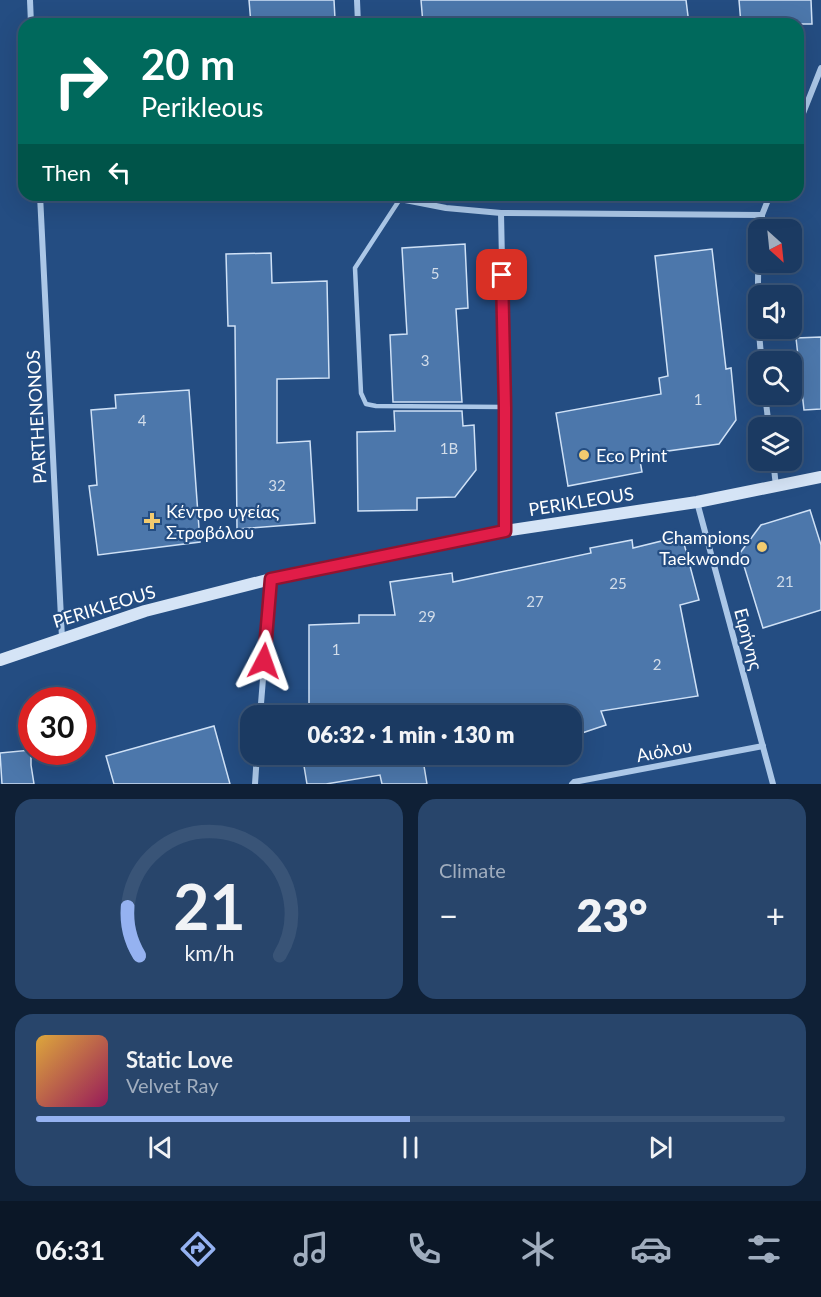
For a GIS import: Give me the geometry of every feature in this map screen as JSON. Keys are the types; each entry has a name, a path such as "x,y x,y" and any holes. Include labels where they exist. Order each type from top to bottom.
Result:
{"main road":[{"name":"PERIKLEOUS","path":"0,660 146,611 271,579 505,531 697,502 821,477"}],"street":[{"path":"30,0 31,18"},
{"path":"357,0 358,18"},
{"path":"804,111 821,68"},
{"name":"PARTHENONOS","path":"40,201 62,638"},
{"path":"415,201 446,208 501,213 762,214"},
{"path":"762,219 767,201"},
{"path":"501,213 505,531"},
{"path":"758,273 758,332 761,351"},
{"path":"774,471 776,486"},
{"name":"Ειρήνης","path":"697,502 773,784"},
{"path":"261,705 271,579"},
{"name":"Αιόλου","path":"572,784 763,746"},
{"path":"255,784 256,765"}],"lane":[{"path":"396,201 355,268 361,393 366,404 505,407"}],"building":[{"path":"249,0 334,0 335,18 250,18"},
{"path":"421,0 686,0 688,18 422,18"},
{"path":"739,0 811,0 812,24 804,24 804,18 740,18"},
{"path":"465,244 468,308 456,309 462,402 393,402 390,335 407,334 402,248"},
{"path":"712,249 726,369 731,368 736,420 719,444 639,455 642,472 568,486 556,413 661,394 659,378 668,376 655,256"},
{"path":"271,253 272,283 327,281 329,378 277,379 277,443 310,441 315,523 237,529 235,326 228,326 226,254"},
{"path":"821,337 821,409 804,410 802,351 797,351 796,339"},
{"path":"189,390 200,542 98,555 89,486 97,485 91,410 116,408 115,395"},
{"path":"394,411 462,411 463,426 474,425 476,470 455,497 417,498 417,510 358,511 357,432 395,431"},
{"path":"810,510 821,545 821,610 763,628 740,553 761,525"},
{"path":"682,536 699,600 680,605 698,696 601,711 606,725 582,733 582,705 309,705 309,625 359,623 359,615 395,615 390,582 452,573 453,582 591,553 590,548 632,540 633,548"},
{"path":"214,726 230,784 114,784 106,756"},
{"path":"18,751 18,765 31,765 34,784 2,784 0,753"},
{"path":"304,765 424,765 427,784 382,784 380,775 326,784 307,784"}],"place":[{"name":"Eco Print","path":"584,455"},
{"name":"Κέντρο υγείας Στροβόλου","path":"152,521"},
{"name":"Champions Taekwondo","path":"762,547"}],"route":[{"path":"264,661 271,579 505,531 502,275"}]}
